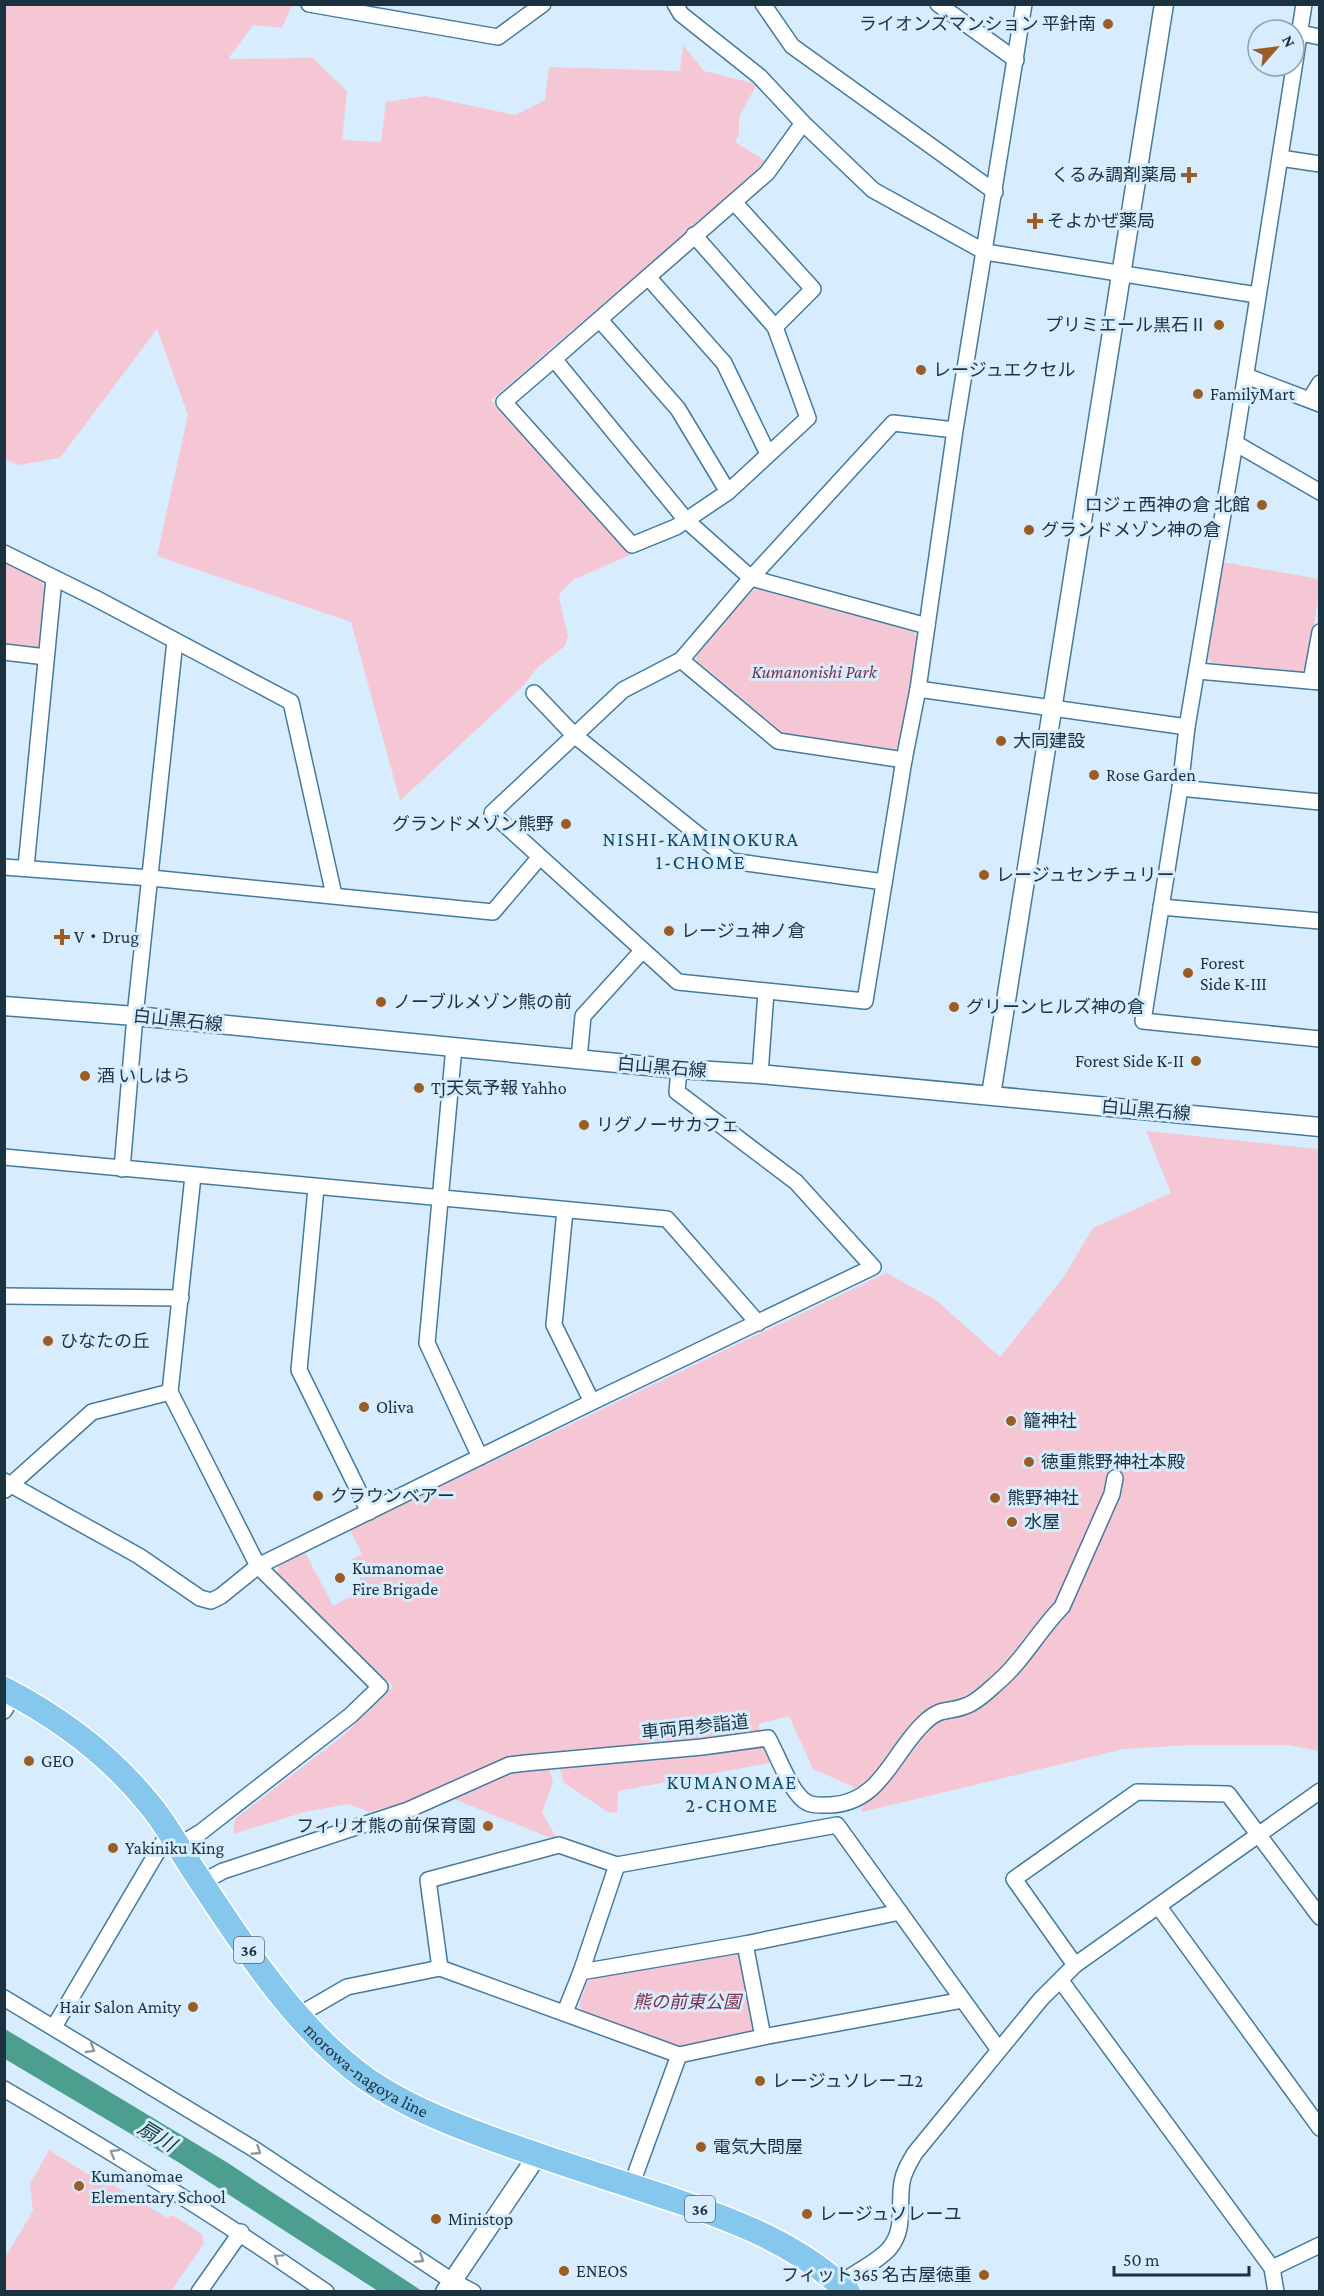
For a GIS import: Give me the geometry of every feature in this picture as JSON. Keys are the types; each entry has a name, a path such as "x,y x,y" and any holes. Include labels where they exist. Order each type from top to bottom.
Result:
{"main road":[{"name":"morowa-nagoya line","path":"8,1698 50,1714 75,1731 151,1806 297,2016 336,2054 365,2078 395,2097 436,2118 537,2156 727,2218 764,2234 801,2256 844,2288"}],"street":[{"path":"309,4 498,37 535,6"},
{"path":"675,4 681,14 759,76 803,123 873,190 985,252 1257,296"},
{"path":"763,4 792,46 995,192"},
{"path":"938,4 1016,60"},
{"path":"955,430 892,423 751,578 681,660 623,690 492,813 678,982 865,1001 904,760 918,689 955,430 1024,4"},
{"path":"991,1095 1164,4"},
{"path":"1293,78 1187,728 1180,788 1143,1022 1320,1039"},
{"path":"694,235 775,327 808,418 728,492 676,527 632,546 504,402 600,320 694,235 767,173 803,123"},
{"path":"1280,158 1320,164"},
{"path":"734,202 813,289 775,327"},
{"path":"648,277 724,363 768,454"},
{"path":"600,320 678,409 728,492"},
{"path":"554,359 686,520 751,578 927,626"},
{"path":"1246,376 1315,402 1320,383"},
{"path":"1235,443 1320,492"},
{"path":"4,553 291,702 333,895"},
{"path":"26,867 54,579"},
{"path":"1198,671 1315,682 1320,632"},
{"path":"122,1168 135,1016 175,641"},
{"path":"4,652 46,657"},
{"path":"681,660 778,741 904,760"},
{"path":"918,689 1187,728"},
{"path":"534,693 574,735 731,861 884,882"},
{"path":"1180,788 1320,802"},
{"path":"4,867 151,878 493,912 539,858"},
{"path":"1161,907 1320,921"},
{"path":"579,1059 584,1016 642,951"},
{"path":"760,1074 766,992"},
{"name":"白山黒石線","path":"4,1006 135,1016 679,1069 760,1074 1320,1127"},
{"path":"454,1047 427,1343 480,1457"},
{"path":"170,1392 92,1412 7,1486 139,1556 205,1600 211,1601 221,1596 258,1566 873,1267 796,1182 676,1092 679,1069"},
{"path":"4,1157 316,1188 667,1219 758,1323"},
{"path":"54,2027 173,1839 201,1832 351,1715 380,1687 258,1566 170,1392 193,1176"},
{"path":"316,1188 299,1370 369,1512"},
{"path":"565,1210 554,1325 592,1402"},
{"path":"4,1296 181,1298"},
{"name":"車両用参詣道","path":"202,1882 223,1871 408,1810 509,1765 702,1747 768,1738 797,1794 809,1804 836,1805 860,1798 875,1785 911,1737 937,1712 969,1705 999,1682 1017,1664 1049,1620 1062,1607 1112,1494 1115,1478"},
{"path":"844,2288 890,2248 897,2236 901,2219 901,2190 906,2168 917,2149 1041,1999 1075,1965 1320,1791"},
{"path":"1075,1965 1014,1880 1137,1792 1228,1794 1320,1917"},
{"path":"440,1968 428,1880 559,1845 617,1865 837,1825 999,2050"},
{"path":"565,2012 617,1865"},
{"path":"1159,1907 1320,2128"},
{"path":"581,1972 746,1944 900,1912"},
{"path":"746,1944 763,2037"},
{"path":"297,2016 347,1987 440,1968 679,2055 963,2000"},
{"path":"1060,1981 1272,2268 1276,2292"},
{"path":"4,1998 254,2149 449,2286 473,2292"},
{"path":"631,2186 679,2055"},
{"path":"4,2089 130,2162 241,2232 326,2292"},
{"path":"449,2286 537,2156"},
{"path":"199,2292 241,2232"},
{"path":"1272,2268 1320,2245"}],"green space":[{"path":"5,5 292,5 282,28 253,25 228,59 313,58 347,91 342,140 381,142 386,102 426,96 515,115 545,100 549,67 680,71 683,45 704,71 757,84 739,117 739,134 735,142 765,161 760,169 491,400 630,555 573,580 561,592 559,598 568,636 565,646 538,667 522,687 400,801 351,622 157,556 188,415 157,329 60,458 18,465 5,459"},
{"path":"4,561 41,579 45,588 39,646 32,650 5,647"},
{"path":"1223,562 1319,579 1308,665 1300,673 1213,665 1208,658"},
{"name":"Kumanonishi Park","path":"758,589 914,632 919,642 901,746 895,750 786,736 697,661 696,652 752,591"},
{"path":"1146,1131 1319,1149 1319,1751 1289,1745 1191,1745 1124,1749 862,1812 854,1787 813,1769 789,1716 758,1724 770,1763 618,1791 617,1813 608,1812 564,1783 559,1767 549,1768 553,1782 542,1812 558,1841 439,1793 370,1812 348,1804 305,1812 233,1834 235,1819 344,1735 393,1686 277,1576 279,1564 305,1552 333,1606 365,1589 350,1560 362,1554 350,1530 886,1273 936,1300 1000,1357 1063,1278 1093,1228 1171,1193"},
{"name":"熊の前東公園","path":"736,1951 742,1956 754,2026 751,2031 680,2046 582,2011 579,2005 587,1983 592,1979"},
{"name":"Kumanomae Elementary School","path":"49,2150 107,2186 112,2184 167,2218 173,2215 202,2234 204,2244 171,2291 5,2291 5,2258 33,2211 30,2184"}],"water":[{"name":"扇川","path":"5,2029 228,2163 422,2291 378,2291 178,2162 5,2059"}],"place":[{"name":"ライオンズマンション 平針南","path":"1108,24"},
{"name":"くるみ調剤薬局","path":"1189,175"},
{"name":"そよかぜ薬局","path":"1035,221"},
{"name":"プリミエール黒石Ⅱ","path":"1219,325"},
{"name":"レージュエクセル","path":"921,370"},
{"name":"FamilyMart","path":"1198,394"},
{"name":"ロジェ西神の倉 北館","path":"1262,505"},
{"name":"グランドメゾン神の倉","path":"1029,530"},
{"name":"大同建設","path":"1001,741"},
{"name":"Rose Garden","path":"1094,775"},
{"name":"グランドメゾン熊野","path":"566,824"},
{"name":"レージュセンチュリー","path":"984,875"},
{"name":"レージュ神ノ倉","path":"669,931"},
{"name":"V・Drug","path":"62,937"},
{"name":"Forest Side K-III","path":"1188,973"},
{"name":"ノーブルメゾン熊の前","path":"381,1002"},
{"name":"グリーンヒルズ神の倉","path":"954,1007"},
{"name":"Forest Side K-II","path":"1196,1061"},
{"name":"酒 いしはら","path":"85,1076"},
{"name":"TJ天気予報 Yahho","path":"419,1088"},
{"name":"リグノーサカフェ","path":"584,1125"},
{"name":"ひなたの丘","path":"48,1341"},
{"name":"Oliva","path":"364,1407"},
{"name":"籠神社","path":"1011,1421"},
{"name":"徳重熊野神社本殿","path":"1029,1462"},
{"name":"クラウンベアー","path":"318,1496"},
{"name":"熊野神社","path":"995,1498"},
{"name":"水屋","path":"1012,1522"},
{"name":"Kumanomae Fire Brigade","path":"340,1578"},
{"name":"GEO","path":"29,1761"},
{"name":"フィリオ熊の前保育園","path":"488,1826"},
{"name":"Yakiniku King","path":"113,1848"},
{"name":"Hair Salon Amity","path":"193,2007"},
{"name":"レージュソレーユ2","path":"760,2081"},
{"name":"電気大問屋","path":"701,2147"},
{"name":"Kumanomae Elementary School","path":"79,2186"},
{"name":"レージュソレーユ","path":"807,2214"},
{"name":"Ministop","path":"436,2219"},
{"name":"ENEOS","path":"564,2271"},
{"name":"フィット365 名古屋徳重","path":"984,2275"}],"district":[{"name":"NISHI-KAMINOKURA 1-CHOME","path":"701,850"},
{"name":"KUMANOMAE 2-CHOME","path":"732,1794"}]}
